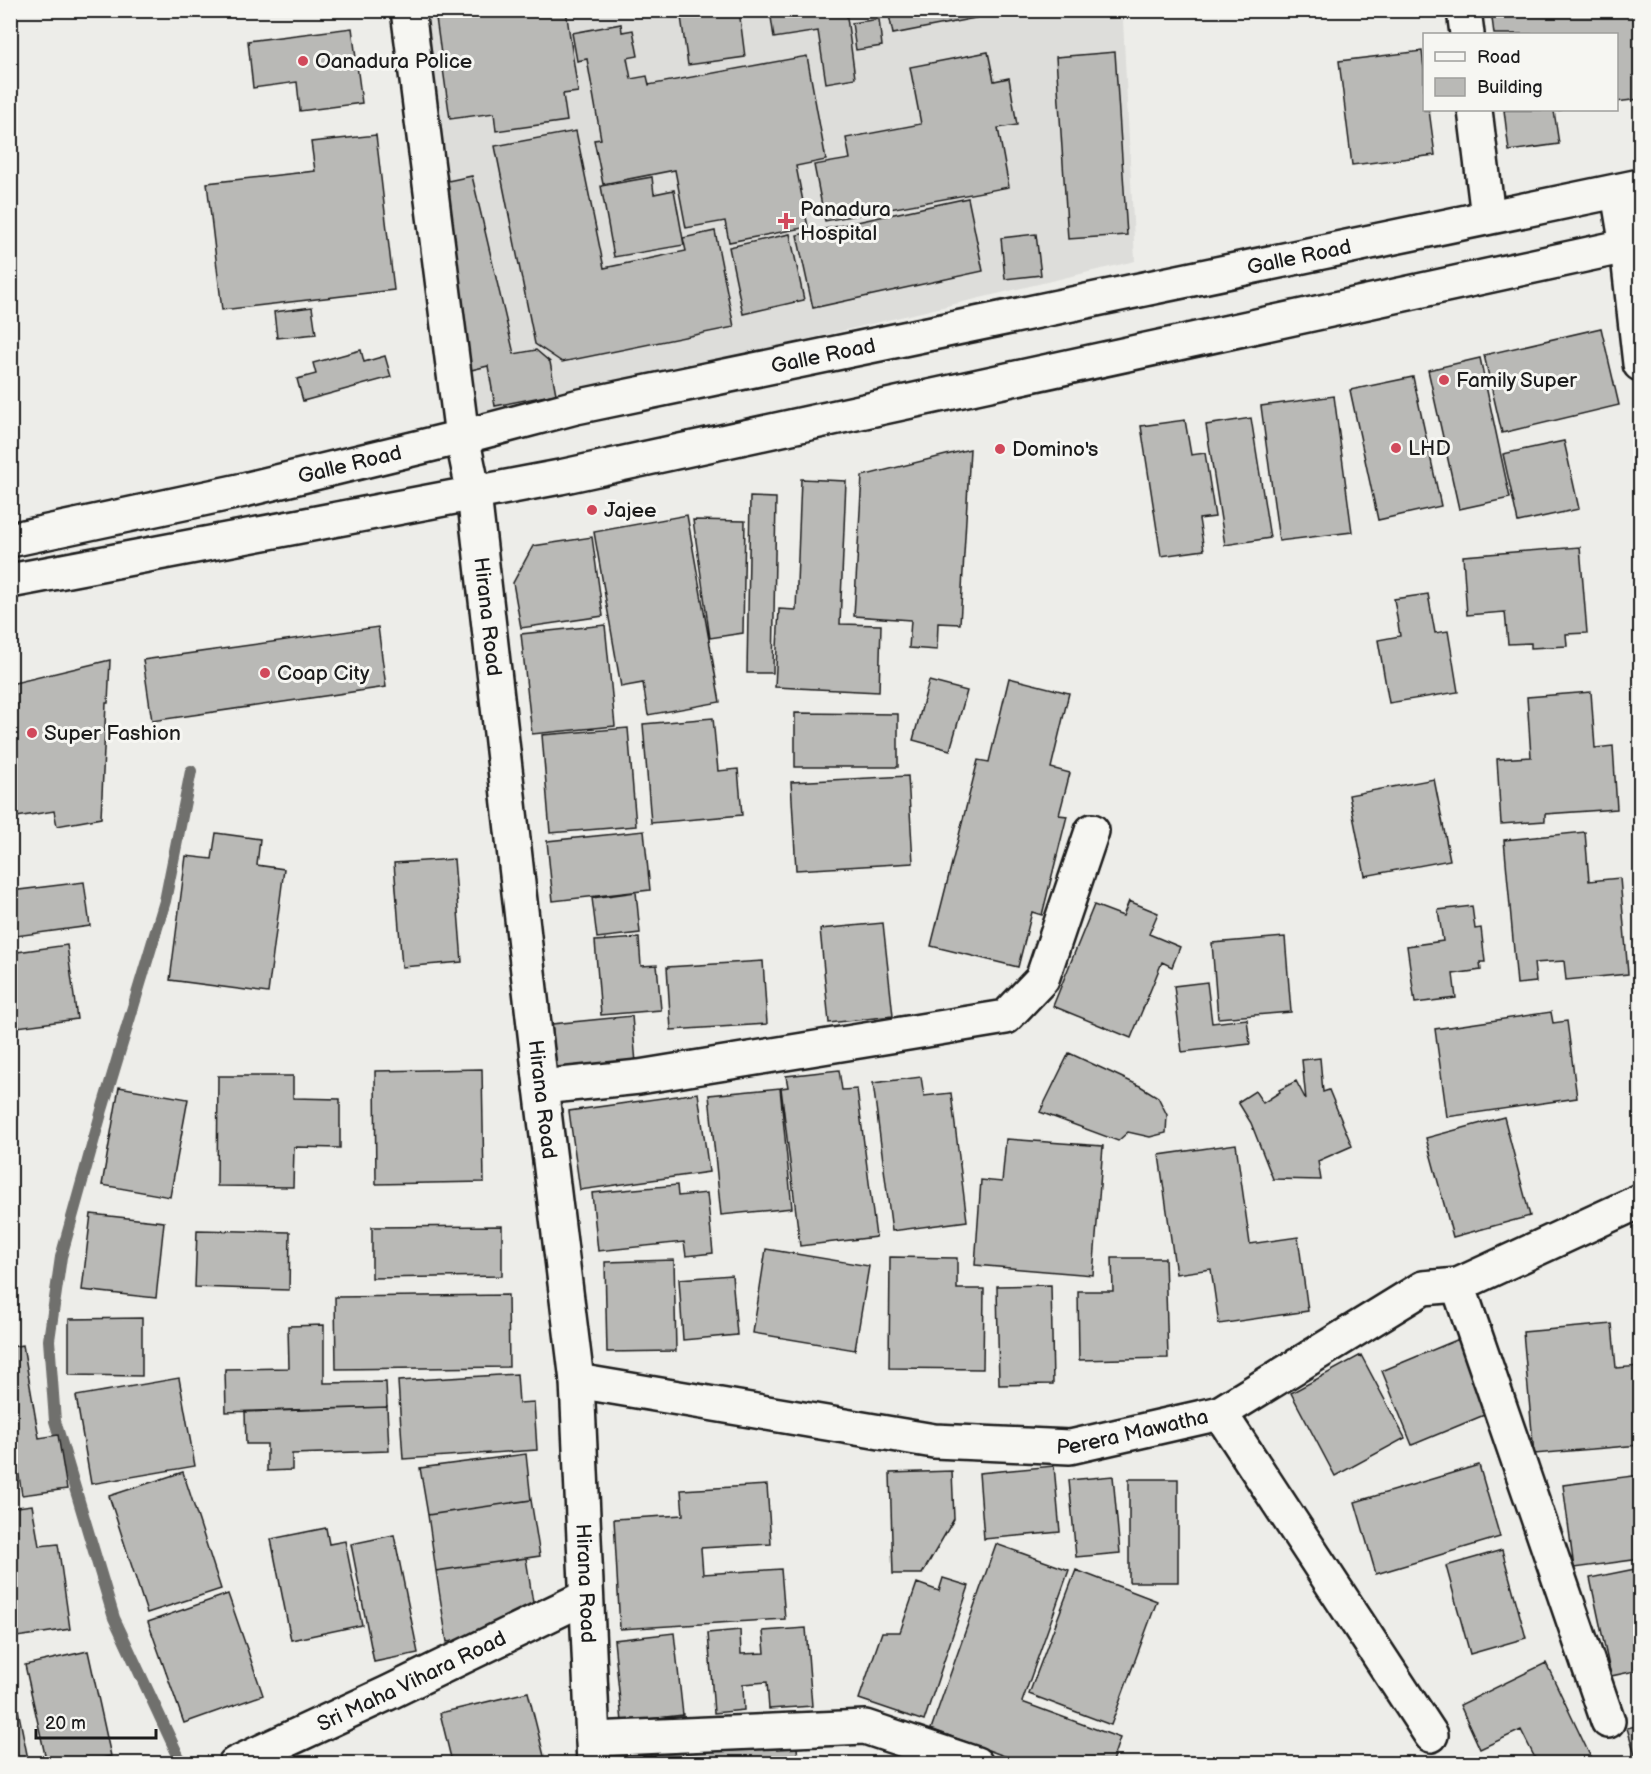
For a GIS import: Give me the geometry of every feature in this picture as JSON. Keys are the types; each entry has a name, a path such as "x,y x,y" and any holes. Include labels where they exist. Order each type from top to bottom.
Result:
{"main road":[{"name":"Hirana Road","path":"408,10 462,437 474,494 541,1087 577,1381 594,1751"},
{"path":"1464,10 1467,33"},
{"path":"1475,111 1488,217"},
{"name":"Galle Road","path":"10,540 244,490 576,407 1629,189"},
{"path":"1629,189 1641,364"},
{"path":"10,581 584,472 1634,245"},
{"path":"244,490 253,535"},
{"path":"541,1087 639,1077 1006,1017 1042,980 1092,831"},
{"name":"Perera Mawatha","path":"577,1381 934,1441 1070,1447 1220,1413 1423,1288 1458,1285 1641,1201"},
{"path":"1458,1285 1608,1721"},
{"path":"1220,1413 1431,1735"},
{"name":"Sri Maha Vihara Road","path":"236,1764 586,1597"},
{"path":"594,1751 866,1727 976,1764"}],"shaded area":[{"name":"Panadura Hospital","path":"1056,10 1123,20 1135,261 460,422 422,11"}],"building":[{"path":"487,10 566,10 578,92 563,94 567,121 496,131 494,113 450,119 436,18"},
{"path":"680,10 739,10 745,57 688,65"},
{"path":"770,10 846,10 855,78 826,83 818,31 774,38"},
{"path":"888,10 990,10 991,15 893,34"},
{"path":"1491,10 1633,10 1640,71 1640,99 1618,102 1618,33 1494,33"},
{"path":"879,19 882,46 856,50 852,23"},
{"path":"621,24 622,32 633,30 638,56 627,58 631,79 647,76 649,85 807,56 826,160 796,166 808,227 729,242 725,221 686,228 675,170 603,184 594,140 601,139 587,59 577,61 572,33"},
{"name":"Oanadura Police","path":"352,28 362,103 300,111 297,82 253,88 248,41"},
{"path":"1422,51 1423,111 1429,111 1435,155 1352,165 1339,61"},
{"path":"988,52 994,81 1009,78 1017,125 998,128 1009,187 825,221 814,165 850,159 846,138 921,124 910,67"},
{"path":"1115,52 1127,235 1068,239 1056,57"},
{"path":"1504,111 1554,111 1559,144 1509,151"},
{"path":"576,131 604,268 686,251 683,238 715,231 734,327 562,362 535,344 495,146"},
{"path":"376,135 394,290 222,310 207,183 315,171 311,142"},
{"path":"472,176 514,354 536,350 550,362 556,394 495,406 488,366 467,371 438,183"},
{"path":"652,177 654,194 674,190 684,245 614,257 601,186"},
{"path":"968,198 983,271 813,308 797,235"},
{"path":"790,234 804,300 743,314 729,247"},
{"path":"1036,234 1041,275 1005,279 1001,238"},
{"path":"312,307 316,334 277,338 274,312"},
{"path":"1601,328 1619,405 1502,433 1484,355"},
{"path":"361,350 364,362 385,356 391,377 303,401 297,379 316,374 313,363"},
{"path":"1480,358 1510,498 1459,509 1428,370"},
{"name":"LHD","path":"1413,377 1441,506 1378,520 1350,390"},
{"path":"1334,396 1352,532 1279,541 1261,406"},
{"path":"1251,418 1270,538 1225,545 1206,425"},
{"path":"1185,420 1191,455 1205,453 1215,517 1199,519 1204,550 1161,556 1141,426"},
{"path":"1564,441 1579,509 1518,522 1503,454"},
{"path":"970,449 960,624 938,623 937,650 909,648 911,620 854,616 862,476"},
{"path":"801,479 846,481 840,624 881,625 879,692 775,687 779,609 796,610"},
{"path":"750,497 776,498 773,673 747,673"},
{"path":"687,515 720,702 648,715 643,683 621,687 594,532"},
{"path":"693,520 745,521 743,633 710,638"},
{"path":"592,537 603,616 521,628 513,583 533,546"},
{"path":"1580,547 1587,633 1566,634 1567,646 1531,648 1531,643 1508,644 1505,612 1467,615 1463,556"},
{"path":"1428,594 1435,633 1448,631 1458,692 1389,703 1378,640 1400,636 1394,599"},
{"path":"605,625 615,726 532,734 521,634"},
{"name":"Coap City","path":"378,627 386,687 152,721 143,660"},
{"path":"110,660 101,818 57,826 54,811 10,818 10,684"},
{"path":"1009,678 1069,693 1051,768 1070,773 1059,815 1067,816 1042,915 1032,912 1018,967 931,946 978,760 989,762"},
{"path":"929,681 967,691 950,750 913,740"},
{"path":"1591,692 1595,748 1613,746 1617,809 1545,814 1545,821 1501,824 1497,759 1531,757 1527,697"},
{"path":"795,713 898,714 898,767 795,767"},
{"path":"713,718 718,771 738,769 742,815 651,823 643,724"},
{"path":"628,728 636,826 550,833 542,735"},
{"path":"908,776 913,863 796,870 791,782"},
{"path":"1434,779 1450,860 1365,876 1349,795"},
{"path":"644,831 650,890 553,901 547,841"},
{"path":"1585,832 1589,881 1620,878 1628,974 1566,980 1564,961 1534,963 1536,982 1517,984 1504,840"},
{"path":"216,833 260,839 257,865 284,869 268,993 170,980 186,856 212,859"},
{"path":"454,859 462,962 402,967 394,863"},
{"path":"84,882 90,926 16,936 11,891"},
{"path":"636,892 640,933 597,938 592,898"},
{"path":"1129,901 1158,913 1149,934 1180,947 1172,967 1162,962 1131,1038 1053,1006 1094,905 1123,916"},
{"path":"1472,906 1475,929 1481,928 1485,962 1480,962 1481,970 1453,974 1456,998 1415,1003 1407,946 1443,941 1438,910"},
{"path":"883,923 893,1016 829,1023 820,929"},
{"path":"1285,937 1291,1012 1218,1018 1212,943"},
{"path":"639,938 641,966 657,965 661,1010 601,1015 595,941"},
{"path":"67,945 77,1019 10,1028 10,953"},
{"path":"763,961 767,1024 671,1030 667,967"},
{"path":"1207,982 1212,1023 1247,1019 1250,1044 1182,1052 1174,986"},
{"path":"1551,1012 1553,1023 1567,1021 1577,1098 1447,1117 1435,1029"},
{"path":"632,1016 637,1075 558,1083 552,1024"},
{"path":"1069,1053 1140,1086 1158,1097 1167,1115 1166,1133 1150,1137 1128,1132 1118,1141 1040,1112"},
{"path":"1320,1058 1323,1092 1329,1090 1352,1146 1318,1161 1321,1180 1273,1179 1251,1123 1238,1102 1255,1091 1263,1103 1280,1092 1279,1090 1296,1081 1306,1100 1302,1060"},
{"path":"482,1069 484,1182 376,1184 375,1071"},
{"path":"839,1070 842,1090 857,1089 876,1237 800,1246 781,1088 788,1087 786,1076"},
{"path":"218,1076 293,1076 293,1098 340,1099 340,1148 294,1147 293,1187 217,1186"},
{"path":"921,1077 924,1096 951,1093 967,1221 892,1231 873,1083"},
{"path":"119,1087 188,1099 170,1197 102,1185"},
{"path":"780,1088 792,1208 721,1215 709,1095"},
{"path":"698,1093 709,1172 580,1190 569,1111"},
{"path":"1504,1117 1530,1216 1453,1237 1426,1138"},
{"path":"1006,1139 1103,1146 1093,1275 975,1265 981,1180 1002,1182"},
{"path":"1236,1144 1250,1244 1298,1237 1308,1311 1219,1324 1211,1269 1176,1274 1159,1155"},
{"path":"677,1185 678,1196 707,1193 713,1253 686,1256 684,1242 598,1251 592,1193"},
{"path":"91,1214 164,1222 156,1298 82,1290"},
{"path":"502,1226 502,1276 372,1278 372,1227"},
{"path":"197,1230 290,1232 289,1290 195,1287"},
{"path":"766,1249 869,1266 855,1350 753,1333"},
{"path":"890,1257 957,1258 957,1289 984,1289 983,1369 889,1368"},
{"path":"1112,1258 1165,1258 1168,1358 1079,1360 1078,1291 1113,1291"},
{"path":"674,1260 676,1351 607,1352 605,1262"},
{"path":"732,1275 737,1335 683,1340 679,1279"},
{"path":"1051,1285 1053,1384 999,1385 997,1286"},
{"path":"508,1295 509,1367 336,1369 335,1297"},
{"path":"142,1318 142,1376 69,1375 69,1319"},
{"path":"1612,1324 1616,1368 1640,1366 1640,1445 1534,1454 1523,1332"},
{"path":"324,1325 324,1383 386,1382 387,1407 226,1412 225,1369 289,1368 288,1326"},
{"path":"1459,1339 1489,1413 1412,1445 1382,1371"},
{"path":"23,1345 39,1438 58,1435 67,1489 22,1495 14,1444 10,1445 10,1347"},
{"path":"1361,1355 1405,1438 1335,1476 1291,1393"},
{"path":"517,1374 519,1403 534,1402 537,1450 403,1459 398,1381"},
{"path":"179,1378 195,1466 91,1484 76,1396"},
{"path":"387,1407 389,1451 292,1454 292,1470 267,1471 267,1444 246,1444 245,1412"},
{"path":"526,1454 531,1500 428,1515 420,1468"},
{"path":"1479,1465 1500,1537 1376,1574 1355,1502"},
{"path":"1054,1466 1060,1532 984,1539 979,1473"},
{"path":"952,1471 954,1519 922,1574 893,1574 890,1473"},
{"path":"183,1472 221,1589 147,1613 109,1496"},
{"path":"1640,1475 1640,1559 1574,1568 1563,1485"},
{"path":"1113,1476 1120,1553 1076,1557 1069,1480"},
{"path":"1129,1479 1178,1479 1178,1582 1129,1582"},
{"path":"767,1485 771,1544 701,1548 703,1574 781,1569 785,1619 620,1629 614,1519 683,1515 681,1490"},
{"path":"531,1500 540,1556 436,1571 428,1515"},
{"path":"32,1505 39,1546 58,1544 70,1629 10,1638 10,1508"},
{"path":"326,1528 329,1544 345,1541 362,1625 291,1640 271,1539"},
{"path":"394,1535 418,1653 374,1662 351,1544"},
{"path":"996,1544 1069,1570 1022,1702 1120,1738 1111,1764 1026,1764 931,1729"},
{"path":"1502,1550 1526,1638 1470,1654 1446,1566"},
{"path":"526,1558 533,1603 484,1636 447,1642 436,1571"},
{"path":"1640,1568 1640,1670 1611,1676 1590,1578"},
{"path":"1076,1570 1157,1601 1111,1725 1029,1694"},
{"path":"943,1578 969,1586 924,1721 859,1699 882,1632 900,1632 917,1583 939,1591"},
{"path":"228,1594 263,1695 184,1723 148,1622"},
{"path":"806,1628 812,1706 769,1709 767,1682 743,1684 744,1710 714,1713 708,1633 740,1630 741,1654 765,1653 763,1631"},
{"path":"674,1633 683,1715 622,1722 614,1640"},
{"path":"88,1651 111,1756 76,1764 47,1764 25,1665"},
{"path":"1546,1663 1594,1764 1538,1764 1521,1730 1480,1749 1460,1705"},
{"path":"13,1685 29,1764 10,1764 10,1686"},
{"path":"528,1692 546,1764 428,1764 451,1758 440,1713"},
{"path":"1640,1725 1640,1764 1638,1764 1627,1728"},
{"path":"797,1746 798,1764 639,1764 638,1756"}],"waterway":[{"path":"182,1764 114,1618 55,1421 49,1340 61,1257 102,1110 165,901 191,771"}],"place":[{"name":"Oanadura Police","path":"303,61"},
{"name":"Panadura Hospital","path":"786,221"},
{"name":"Family Super","path":"1444,380"},
{"name":"LHD","path":"1396,448"},
{"name":"Domino's","path":"1000,449"},
{"name":"Jajee","path":"592,510"},
{"name":"Coap City","path":"265,673"},
{"name":"Super Fashion","path":"32,733"}]}
